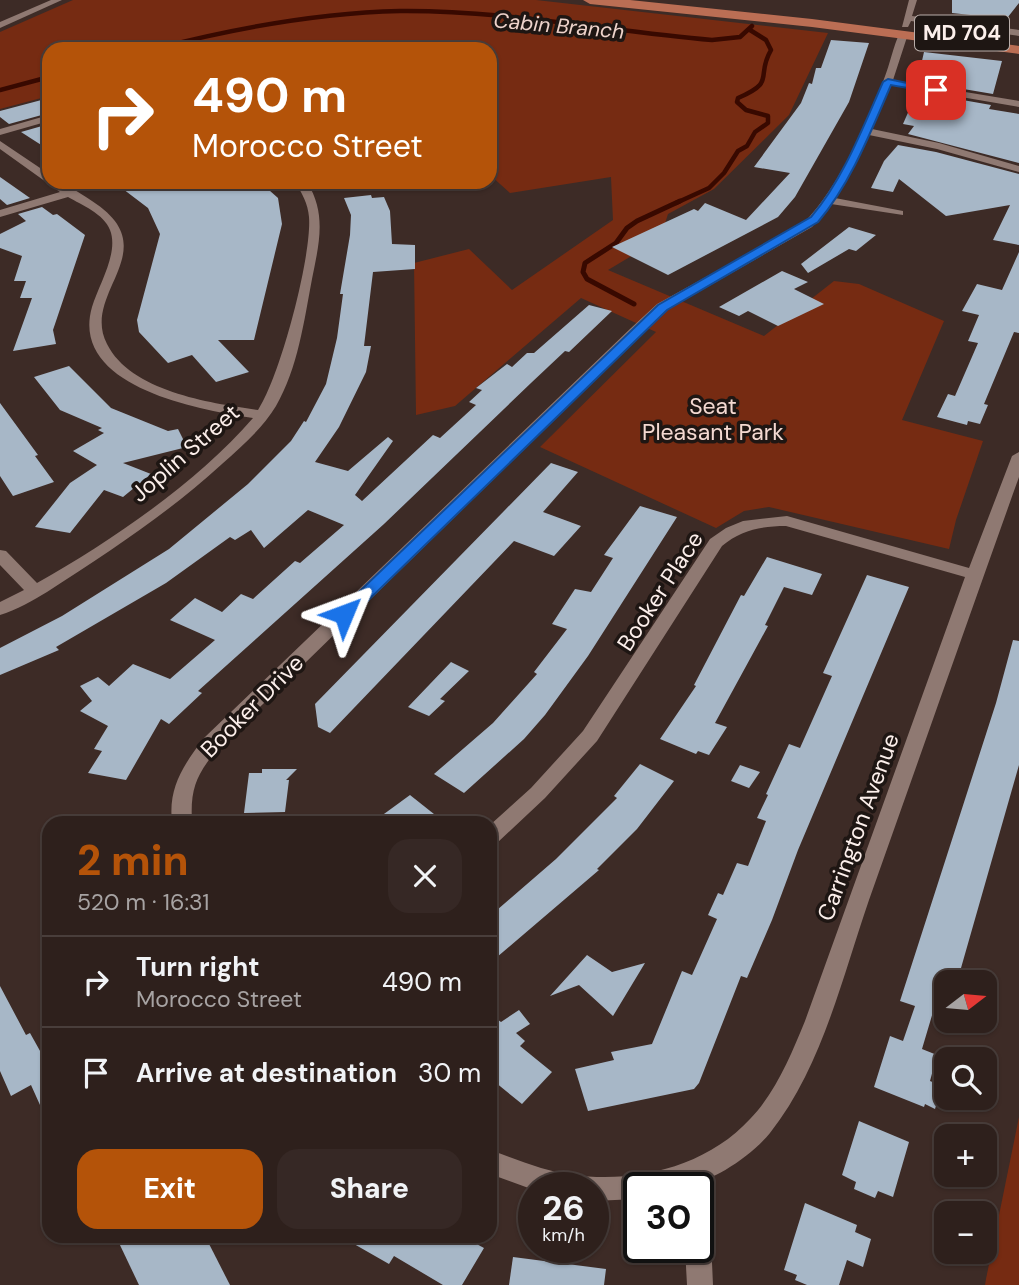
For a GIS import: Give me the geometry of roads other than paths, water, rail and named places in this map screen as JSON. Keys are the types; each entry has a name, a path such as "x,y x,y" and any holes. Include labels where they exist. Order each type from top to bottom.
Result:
{"main road":[{"path":"590,0 729,15 766,14 882,27 905,26 915,30 1019,42"},
{"name":"MD 704","path":"673,0 905,26 1019,50"}],"street":[{"path":"0,25 58,0"},
{"name":"Booker Drive","path":"181,816 180,801 183,786 194,764 212,742 616,350 662,307 808,225 821,213 866,131 888,82 914,0"},
{"path":"905,26 1019,33"},
{"path":"888,82 1019,104"},
{"path":"0,132 42,120"},
{"path":"866,131 939,146 1019,169"},
{"path":"0,144 42,174"},
{"path":"62,189 111,221 118,236 117,251 95,326 98,341 108,356 126,374 153,392 207,406 262,415"},
{"name":"Joplin Street","path":"0,609 36,592 96,555 171,499 233,446 262,415 276,391 287,356 312,251 316,221 314,207 305,189"},
{"path":"0,214 68,193"},
{"path":"829,200 899,213"},
{"name":"Carrington Avenue","path":"703,1172 748,1139 772,1108 794,1071 1019,456"},
{"name":"Booker Place","path":"497,831 538,793 590,736 716,543 731,531 762,522 787,521 976,575"},
{"path":"0,555 36,592"},
{"path":"497,1165 518,1172"},
{"path":"699,1263 700,1285"}],"waterway":[{"name":"Cabin Branch","path":"182,42 276,23 400,11 517,17 712,40 740,37 752,26"},
{"path":"676,203 709,188 724,173 738,151 747,146 755,132 768,123 768,116 746,110 737,102 738,98 761,83 771,50 766,40 750,30"},
{"name":"Cabin Branch","path":"0,90 42,79"},
{"path":"634,304 587,279 583,272 585,263 616,243 627,228 637,221 680,201"}],"park label":[{"name":"Seat Pleasant Park","path":"713,419"}]}
